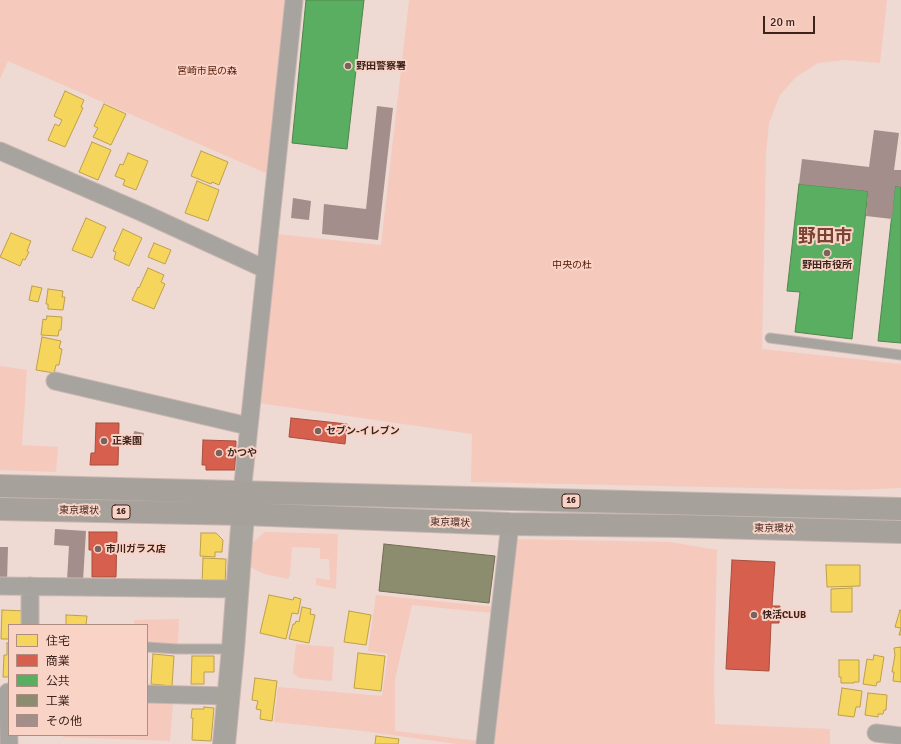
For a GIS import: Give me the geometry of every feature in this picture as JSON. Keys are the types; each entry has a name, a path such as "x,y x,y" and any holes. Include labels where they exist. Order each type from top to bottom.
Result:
{"highway":[{"name":"16","path":"0,486 901,509"},
{"name":"16","path":"862,508 901,504"},
{"name":"東京環状","path":"0,509 243,514 510,524 677,526 901,532"},
{"name":"16","path":"677,526 806,544 901,547"}],"street":[{"path":"224,744 243,514 242,493 248,426 294,0"},
{"path":"0,151 141,212 265,269"},
{"path":"55,381 248,426"},
{"path":"485,744 510,524"},
{"path":"0,586 237,589"},
{"path":"30,586 30,624"},
{"path":"6,692 8,727"},
{"path":"148,694 228,696"},
{"path":"876,733 901,736"}],"lane":[{"path":"770,338 901,355"},
{"path":"148,647 177,649 232,649"}],"green space":[{"name":"宮崎市民の森","path":"0,0 286,0 268,174 8,61 0,79"},
{"name":"中央の杜","path":"409,0 887,0 880,63 845,60 818,63 796,77 780,95 769,123 766,153 762,349 901,364 901,488 852,490 471,482 472,434 259,403 276,234 381,245"},
{"path":"0,366 27,370 22,445 58,447 56,472 0,470"},
{"path":"265,532 338,534 336,589 316,585 316,578 330,580 329,559 320,559 320,548 292,547 290,575 288,579 264,574 248,566 250,545"},
{"path":"512,539 670,542 717,550 714,677 715,724 830,729 830,744 490,744"},
{"path":"376,595 496,607 482,744 457,744 363,731 274,722 278,687 382,696 388,654 368,651","holes":["412,605 492,613 479,741 395,731 395,679"]},
{"path":"179,619 178,646 148,645 148,624 134,624 134,620"},
{"path":"296,644 334,647 332,681 299,678 293,673"},
{"path":"148,700 173,701 170,741 63,737 148,736"}],"building: 住宅":[{"path":"65,91 84,100 81,107 83,108 65,147 48,140 55,124 59,126 62,120 54,116"},
{"path":"104,104 126,114 111,145 93,137 98,128 94,126"},
{"path":"92,142 111,150 98,180 79,172"},
{"path":"201,151 228,162 219,185 212,182 211,184 191,176"},
{"path":"128,153 148,161 136,190 123,185 125,180 115,176 120,164 123,165"},
{"path":"197,181 219,190 208,221 185,213"},
{"path":"86,218 106,227 92,258 72,250"},
{"path":"123,229 142,238 129,266 114,259 116,252 113,251"},
{"path":"11,233 31,241 27,251 29,252 25,260 23,259 20,266 0,257"},
{"path":"154,243 171,250 165,264 148,257"},
{"path":"148,268 164,275 161,282 165,284 154,309 132,300"},
{"path":"32,286 42,288 38,302 29,300"},
{"path":"48,289 63,291 62,297 65,297 63,310 48,309 48,304 46,304"},
{"path":"47,316 62,317 61,330 59,330 58,336 41,335 43,319 46,320"},
{"path":"42,337 61,341 59,348 62,349 59,365 56,365 54,373 36,370"},
{"path":"201,533 216,533 223,540 222,552 215,552 215,557 200,556"},
{"path":"203,558 226,559 225,585 202,584"},
{"path":"826,565 860,565 860,586 827,587"},
{"path":"852,588 852,612 831,612 831,589"},
{"path":"269,595 293,600 294,597 301,599 298,614 292,613 286,639 260,633"},
{"path":"302,607 311,609 310,614 315,615 309,643 289,639 293,624 295,624 296,621 299,622"},
{"path":"2,610 25,611 24,624 8,624 8,639 1,639"},
{"path":"900,610 901,611 901,628 895,627"},
{"path":"349,611 371,615 366,645 344,642"},
{"path":"66,615 87,616 86,624 66,624"},
{"path":"8,643 8,677 3,677 4,655 7,655"},
{"path":"901,647 901,682 893,681 894,672 892,672 895,655 894,648"},
{"path":"358,653 385,656 381,691 354,688"},
{"path":"153,654 174,656 172,686 151,684"},
{"path":"874,655 884,657 880,682 877,682 876,686 863,684 867,659 873,660"},
{"path":"192,656 214,656 214,672 204,672 204,684 191,684"},
{"path":"839,660 859,660 859,682 841,683 841,677 839,677"},
{"path":"255,678 277,681 272,721 260,719 261,710 256,709 258,701 252,700"},
{"path":"842,688 862,691 860,707 856,707 854,717 838,715"},
{"path":"868,693 887,695 886,710 884,710 883,714 878,714 878,717 865,715"},
{"path":"204,707 214,708 211,741 192,740 192,709 204,709"},
{"path":"376,736 399,739 398,744 375,744"}],"building: 商業":[{"name":"セブン-イレブン","path":"291,418 347,424 345,444 289,437"},
{"path":"96,423 119,423 118,465 90,465 91,453 95,453"},
{"name":"かつや","path":"203,440 236,441 235,470 206,470 206,465 202,465"},
{"path":"89,532 117,532 116,577 92,577 92,550 89,550"},
{"name":"快活CLUB","path":"732,560 775,562 772,606 780,606 779,623 771,623 769,671 726,669"}],"building: 公共":[{"path":"306,0 364,0 347,149 292,143"},
{"name":"野田市役所","path":"799,184 868,191 852,339 795,332 800,292 787,291"},
{"path":"895,186 901,187 901,343 878,341"}],"building: 工業":[{"path":"384,544 495,556 489,603 379,591"}],"building: その他":[{"path":"377,106 393,108 378,240 322,234 324,204 366,209"},
{"path":"874,130 899,133 894,170 901,170 901,187 895,186 892,219 866,216 868,191 799,184 802,159 869,167"},
{"path":"293,198 311,201 309,220 291,218"},
{"path":"134,431 144,433 141,447 132,445"},
{"path":"55,529 86,531 83,581 67,580 69,546 54,545"},
{"path":"0,547 8,547 7,582 0,581"}],"place":[{"name":"野田警察署","path":"348,66"},
{"name":"野田市役所","path":"827,253"},
{"name":"セブン-イレブン","path":"318,431"},
{"name":"正楽園","path":"104,441"},
{"name":"かつや","path":"219,453"},
{"name":"市川ガラス店","path":"98,549"},
{"name":"快活CLUB","path":"754,615"}],"district":[{"name":"野田市","path":"825,237"}]}
